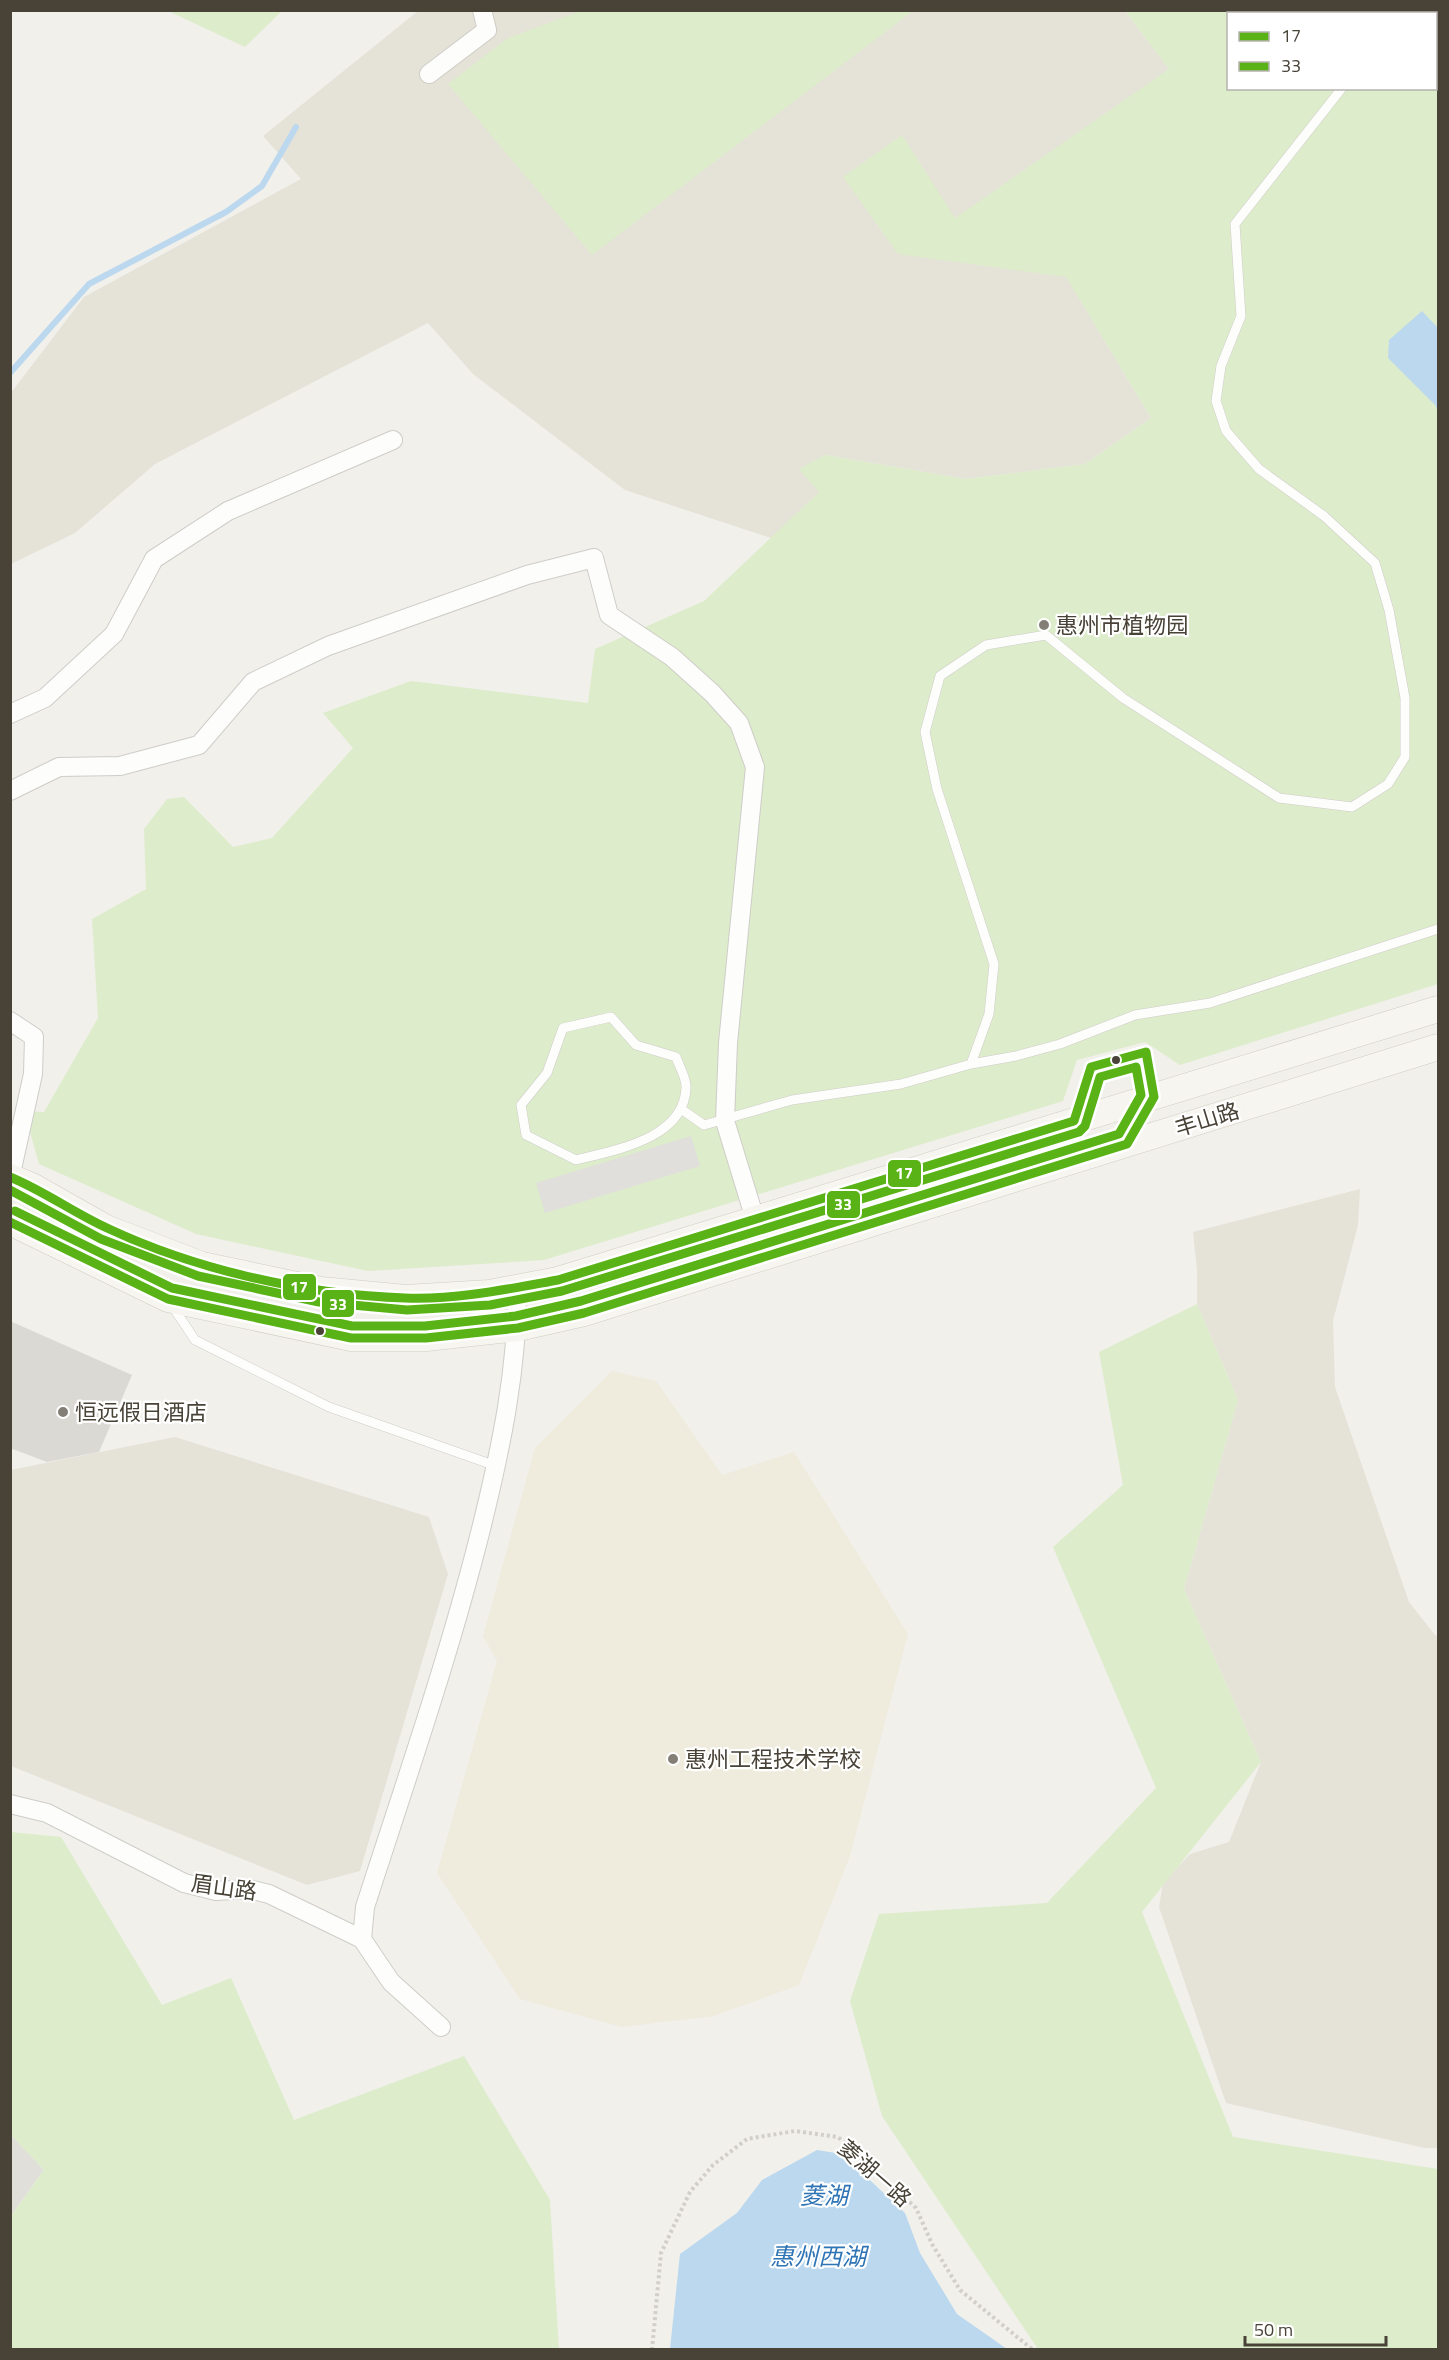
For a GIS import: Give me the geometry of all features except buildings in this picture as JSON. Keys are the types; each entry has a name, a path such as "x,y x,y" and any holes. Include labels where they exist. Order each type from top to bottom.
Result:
{"main road":[{"name":"丰山路","path":"11,1178 32,1186 106,1227 202,1265 321,1290 406,1298 489,1293 558,1280 1438,1009"},
{"name":"丰山路","path":"10,1222 168,1299 351,1338 426,1338 518,1328 584,1313 1438,1047"},
{"path":"1127,1144 1154,1097"}],"street":[{"path":"429,74 487,30 482,10"},
{"path":"10,714 45,698 114,634 154,559 228,512 393,440"},
{"path":"10,790 59,767 120,766 199,745 253,682 328,646 527,575 594,558 609,615 672,657 712,693 739,723 755,767 728,1042 725,1121 754,1219"},
{"path":"10,1021 34,1037 33,1074 11,1178"},
{"path":"441,2026 391,1982 362,1939 365,1907 458,1622 496,1466 518,1328 517,1287"},
{"name":"眉山路","path":"10,1804 47,1814 184,1883 216,1891 249,1889 269,1894 362,1939"}],"lane":[{"path":"971,1064 989,1014 994,964 937,789 925,732 940,676 986,645 1046,635 1123,698 1279,798 1352,807 1388,784 1405,758 1405,699 1389,610 1374,563 1324,516 1259,469 1226,431 1216,401 1221,366 1241,316 1235,224 1340,90"},
{"path":"681,1109 704,1125 725,1121 792,1100 901,1084 971,1064 1016,1056 1060,1044 1135,1015 1210,1002 1438,929"},
{"path":"611,1017 636,1045 676,1057 687,1086 681,1109 663,1130 622,1148 576,1160 526,1135 521,1105 547,1073 563,1028 611,1017"},
{"path":"1074,1121 1091,1068 1099,1065 1146,1052 1154,1097"},
{"path":"168,1299 195,1340 205,1346 328,1407 496,1466"}],"path":[{"name":"菱湖一路","path":"652,2349 661,2253 690,2192 712,2165 747,2139 795,2131 838,2137 916,2208 932,2244 960,2290 1033,2349"}],"shaded area":[{"path":"418,11 1125,11 1169,69 1018,196 1151,418 1085,464 966,479 825,455 820,492 771,538 625,490 473,374 428,323 155,464 75,533 11,564 10,394 84,297 301,179 263,136"},
{"path":"691,1136 700,1166 545,1213 536,1183"},
{"path":"1360,1189 1358,1225 1333,1321 1335,1387 1409,1602 1438,1636 1438,2148 1425,2148 1226,2103 1159,1907 1163,1883 1190,1854 1229,1842 1261,1762 1184,1589 1238,1400 1197,1304 1197,1270 1193,1232"},
{"name":"惠州工程技术学校","path":"612,1371 656,1381 722,1475 794,1452 908,1634 850,1856 799,1985 714,2016 622,2027 520,1999 437,1873 497,1661 483,1636 535,1448"},
{"path":"175,1437 429,1517 448,1574 360,1871 307,1885 11,1766 11,1470"},
{"path":"11,2135 44,2170 11,2216"}],"green space":[{"path":"168,11 282,11 245,47"},
{"path":"581,11 913,11 592,255 448,84 508,38"},
{"name":"惠州市植物园","path":"1125,11 1438,11 1438,984 1180,1065 1145,1042 1077,1060 1063,1101 544,1260 368,1271 196,1234 39,1164 24,1111 44,1112 98,1018 92,919 146,889 144,829 167,799 184,797 233,847 272,838 353,748 323,713 411,681 588,703 595,649 704,601 819,492 799,469 825,455 966,479 1085,464 1151,418 1066,277 898,254 843,177 902,135 955,218 1169,69"},
{"path":"1197,1304 1238,1400 1184,1589 1261,1762 1142,1912 1233,2137 1438,2169 1438,2349 1038,2349 882,2116 850,2001 879,1914 1047,1903 1156,1788 1053,1547 1123,1485 1099,1352"},
{"path":"11,1832 61,1837 162,2005 231,1978 294,2120 464,2056 550,2200 559,2349 11,2349 11,2216 44,2170 11,2135"}],"water":[{"path":"1422,311 1438,328 1438,414 1436,406 1388,358 1389,340"},
{"name":"菱湖","path":"817,2150 842,2154 905,2213 920,2253 957,2314 1007,2349 670,2349 680,2254 737,2213 762,2180"}],"waterway":[{"path":"10,373 89,284 226,212 262,186 296,127"}],"transit line":[{"name":"17","path":"10,1177 107,1228 141,1243 215,1268 291,1286 330,1292 405,1298 443,1297 558,1280 1074,1121 1091,1067 1146,1052 1154,1097 1127,1144 584,1313 518,1328 426,1338 351,1338 168,1299 10,1222"},
{"name":"33","path":"10,1190 101,1239 198,1276 319,1302 407,1310 490,1305 562,1291 1079,1132 1085,1126 1100,1077 1136,1067 1141,1095 1119,1134 581,1301 516,1316 425,1326 352,1326 172,1288 15,1211"}],"place":[{"name":"惠州市植物园","path":"1044,625"},
{"name":"恒远假日酒店","path":"63,1412"},
{"name":"惠州工程技术学校","path":"673,1759"}],"water label":[{"name":"惠州西湖","path":"818,2257"}]}
